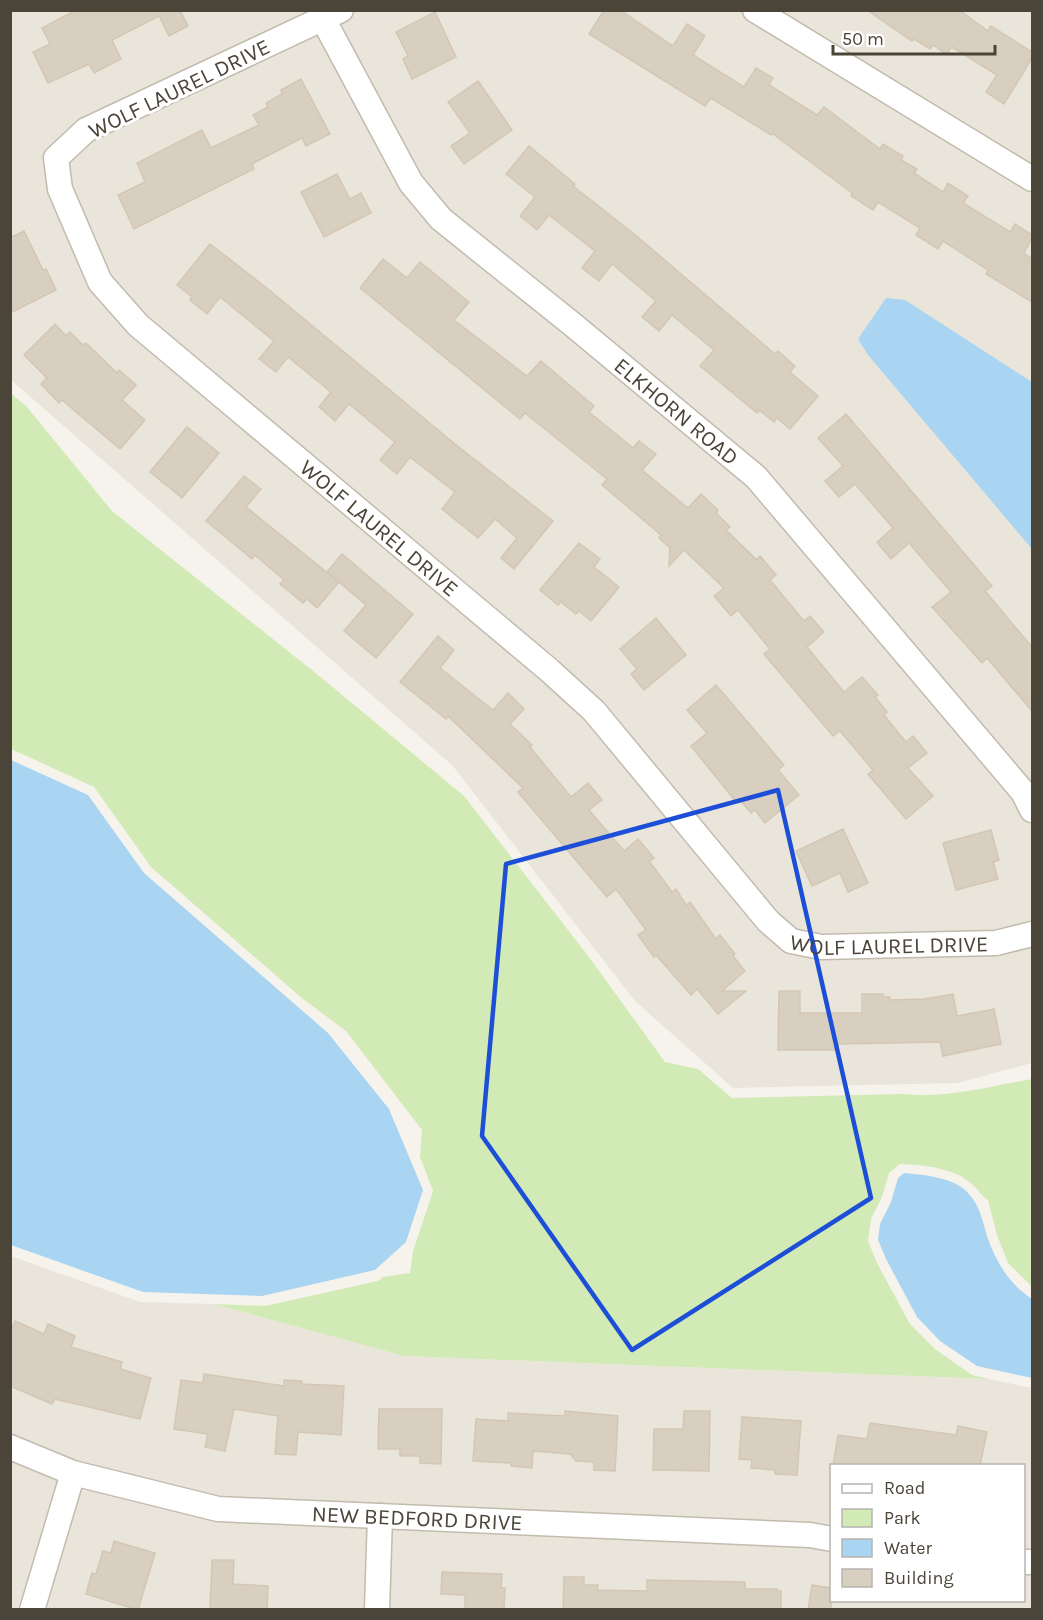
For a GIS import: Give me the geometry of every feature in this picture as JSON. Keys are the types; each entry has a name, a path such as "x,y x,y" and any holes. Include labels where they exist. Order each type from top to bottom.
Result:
{"street":[{"path":"755,10 1032,179"},
{"name":"ELKHORN ROAD","path":"332,15 411,183 441,219 756,477 1023,792 1032,810"},
{"name":"WOLF LAUREL DRIVE","path":"332,15 86,130 56,158 60,189 100,282 138,325 594,711 768,921 791,941 821,947 996,943 1032,934"},
{"name":"NEW BEDFORD DRIVE","path":"10,1448 73,1473 218,1509 810,1535 830,1539"},
{"path":"32,1610 73,1473"},
{"path":"377,1610 380,1516"}],"highlighted area":[{"path":"778,790 871,1198 632,1350 482,1136 506,864"}],"shaded area":[{"path":"11,11 1032,11 1032,1063 958,1083 733,1088 635,1001 452,765 11,380"},
{"path":"11,1256 140,1302 214,1304 404,1356 989,1379 1032,1388 1032,1550 1025,1550 1025,1464 830,1464 830,1527 810,1523 218,1497 76,1462 11,1435"},
{"path":"10,1460 59,1480 19,1609 11,1609"},
{"path":"82,1488 219,1521 368,1528 365,1609 44,1610"},
{"path":"391,1529 811,1547 830,1551 830,1602 1025,1602 1025,1573 1032,1574 1032,1609 388,1610"}],"green space":[{"path":"11,393 27,407 112,511 323,679 464,796 589,957 665,1062 698,1069 732,1098 935,1095 1032,1079 1032,1287 1008,1263 997,1235 988,1200 967,1180 949,1171 900,1164 889,1173 882,1197 871,1219 868,1241 877,1263 910,1324 935,1349 972,1375 989,1379 404,1356 214,1304 265,1306 378,1281 383,1277 410,1273 413,1251 433,1191 420,1157 422,1130 346,1031 303,999 151,867 94,787 11,749"}],"water":[{"path":"886,298 905,300 1032,382 1032,549 868,355 858,339"},
{"path":"11,760 88,795 144,873 328,1033 389,1109 423,1190 406,1242 375,1270 262,1296 143,1292 11,1245"},
{"path":"904,1173 948,1180 963,1188 976,1204 999,1263 1010,1279 1032,1299 1032,1378 977,1366 940,1341 917,1317 878,1240 880,1224 891,1202 898,1178"}],"building":[{"path":"76,10 180,10 188,26 169,36 159,16 112,40 121,59 94,73 89,64 48,83 33,52 50,44 42,28"},
{"path":"604,10 620,10 673,46 687,24 705,36 693,55 744,87 756,68 773,78 769,85 817,115 824,107 880,149 883,144 903,156 901,160 917,169 914,173 943,192 948,183 968,196 963,203 1010,232 1015,224 1032,235 1024,253 1032,259 1032,302 986,274 988,270 943,241 938,249 916,235 920,228 878,202 873,210 851,196 852,193 773,134 771,135 711,98 705,106 589,34"},
{"path":"867,10 959,10 988,31 991,26 1032,52 1032,58 1004,104 986,92 997,75 952,47 946,54 933,45 930,49 914,39 912,41"},
{"path":"435,12 456,57 412,79 403,59 408,56 396,32"},
{"path":"301,79 330,134 306,146 302,138 252,164 254,169 134,229 118,195 145,182 137,163 202,130 211,148 259,125 253,115 268,107 266,103 282,94 281,90"},
{"path":"478,81 512,130 464,164 451,146 470,133 448,102"},
{"path":"529,146 575,184 573,186 633,233 775,354 778,351 795,366 790,372 818,396 790,429 777,418 774,422 759,410 757,413 700,366 714,350 672,315 659,331 642,317 656,301 612,264 599,281 582,268 595,251 549,215 537,230 520,216 535,197 506,174"},
{"path":"337,174 350,199 361,193 371,213 324,237 301,192"},
{"path":"24,231 43,270 46,269 56,290 10,313 10,238"},
{"path":"210,244 553,521 514,569 501,558 517,538 495,519 478,538 442,509 455,492 410,457 397,474 380,460 395,442 349,404 335,421 319,407 331,392 288,357 276,372 259,359 274,341 220,297 207,314 190,300 192,297 177,285"},
{"path":"383,259 407,278 420,262 469,302 454,320 527,376 541,361 594,406 589,412 633,448 639,441 656,454 642,470 688,508 701,494 718,510 716,513 730,527 726,530 757,560 760,556 776,575 770,580 804,621 810,616 824,632 807,647 844,692 862,677 878,695 875,697 887,712 884,715 906,742 913,736 927,753 908,768 933,796 906,819 868,774 873,770 840,731 833,736 764,654 770,649 738,610 731,616 714,596 724,588 684,550 669,566 670,548 659,538 661,535 602,485 607,479 525,413 520,419 360,288"},
{"path":"55,324 66,336 70,332 83,345 86,343 117,373 119,370 136,385 122,400 145,420 120,449 62,400 59,403 41,384 47,378 24,355"},
{"path":"846,414 992,586 985,591 1032,647 1032,711 987,658 982,663 932,607 951,592 909,543 891,559 877,542 893,528 855,484 839,497 825,481 843,466 818,438"},
{"path":"187,427 219,453 182,498 150,472"},
{"path":"244,476 261,489 246,507 339,582 317,608 307,599 303,603 280,584 284,580 255,555 252,559 206,521"},
{"path":"579,543 600,559 594,567 619,587 591,621 579,611 576,614 561,602 558,605 540,590"},
{"path":"342,554 413,614 376,658 344,631 366,605 327,572"},
{"path":"656,618 686,655 644,690 631,674 637,669 620,649"},
{"path":"438,636 454,650 440,668 493,710 508,693 524,709 510,724 532,745 530,747 571,797 588,783 602,800 589,810 624,851 638,839 654,858 649,861 672,892 676,889 686,905 690,902 716,939 720,935 735,954 733,956 745,971 722,991 746,991 718,1014 697,989 691,995 656,955 654,957 638,935 646,930 616,889 607,897 518,792 523,788 448,716 446,719 400,682"},
{"path":"716,685 784,765 778,770 799,795 765,823 755,810 751,813 739,799 736,802 691,746 707,733 687,710"},
{"path":"843,829 868,883 848,892 840,873 812,886 796,851"},
{"path":"991,830 999,860 993,862 998,879 956,890 943,843"},
{"path":"779,991 800,991 800,1013 862,1013 862,994 883,994 883,997 890,997 890,1000 924,999 953,994 957,1016 994,1009 1001,1044 943,1056 940,1042 838,1044 838,1050 778,1050"},
{"path":"15,1321 44,1334 48,1324 75,1336 71,1347 122,1362 120,1369 151,1378 140,1419 55,1399 52,1404 10,1386 10,1332"},
{"path":"204,1374 284,1386 284,1380 302,1381 302,1384 344,1386 341,1435 298,1432 296,1455 275,1454 278,1416 234,1409 225,1451 205,1447 208,1434 174,1429 181,1380 203,1383"},
{"path":"379,1409 442,1409 441,1464 420,1463 420,1456 400,1456 400,1449 378,1449"},
{"path":"565,1411 618,1416 615,1471 594,1470 594,1462 576,1461 570,1454 533,1451 532,1468 511,1466 511,1463 473,1461 476,1419 508,1421 508,1413 565,1416"},
{"path":"684,1411 710,1411 709,1471 653,1470 654,1429 683,1429"},
{"path":"742,1417 801,1421 797,1475 775,1474 775,1470 751,1468 752,1460 739,1459"},
{"path":"870,1423 956,1435 958,1426 987,1432 980,1464 833,1464 838,1435 867,1439"},
{"path":"114,1541 155,1553 138,1610 86,1594 92,1573 96,1574 103,1551 111,1553"},
{"path":"212,1560 234,1560 233,1584 268,1586 267,1610 210,1610"},
{"path":"442,1572 502,1574 501,1588 505,1588 504,1610 465,1610 465,1595 441,1594"},
{"path":"564,1577 584,1577 584,1585 598,1585 597,1590 647,1591 647,1580 745,1582 745,1589 781,1591 781,1610 563,1610"},
{"path":"812,1585 830,1588 831,1610 808,1610"}]}
